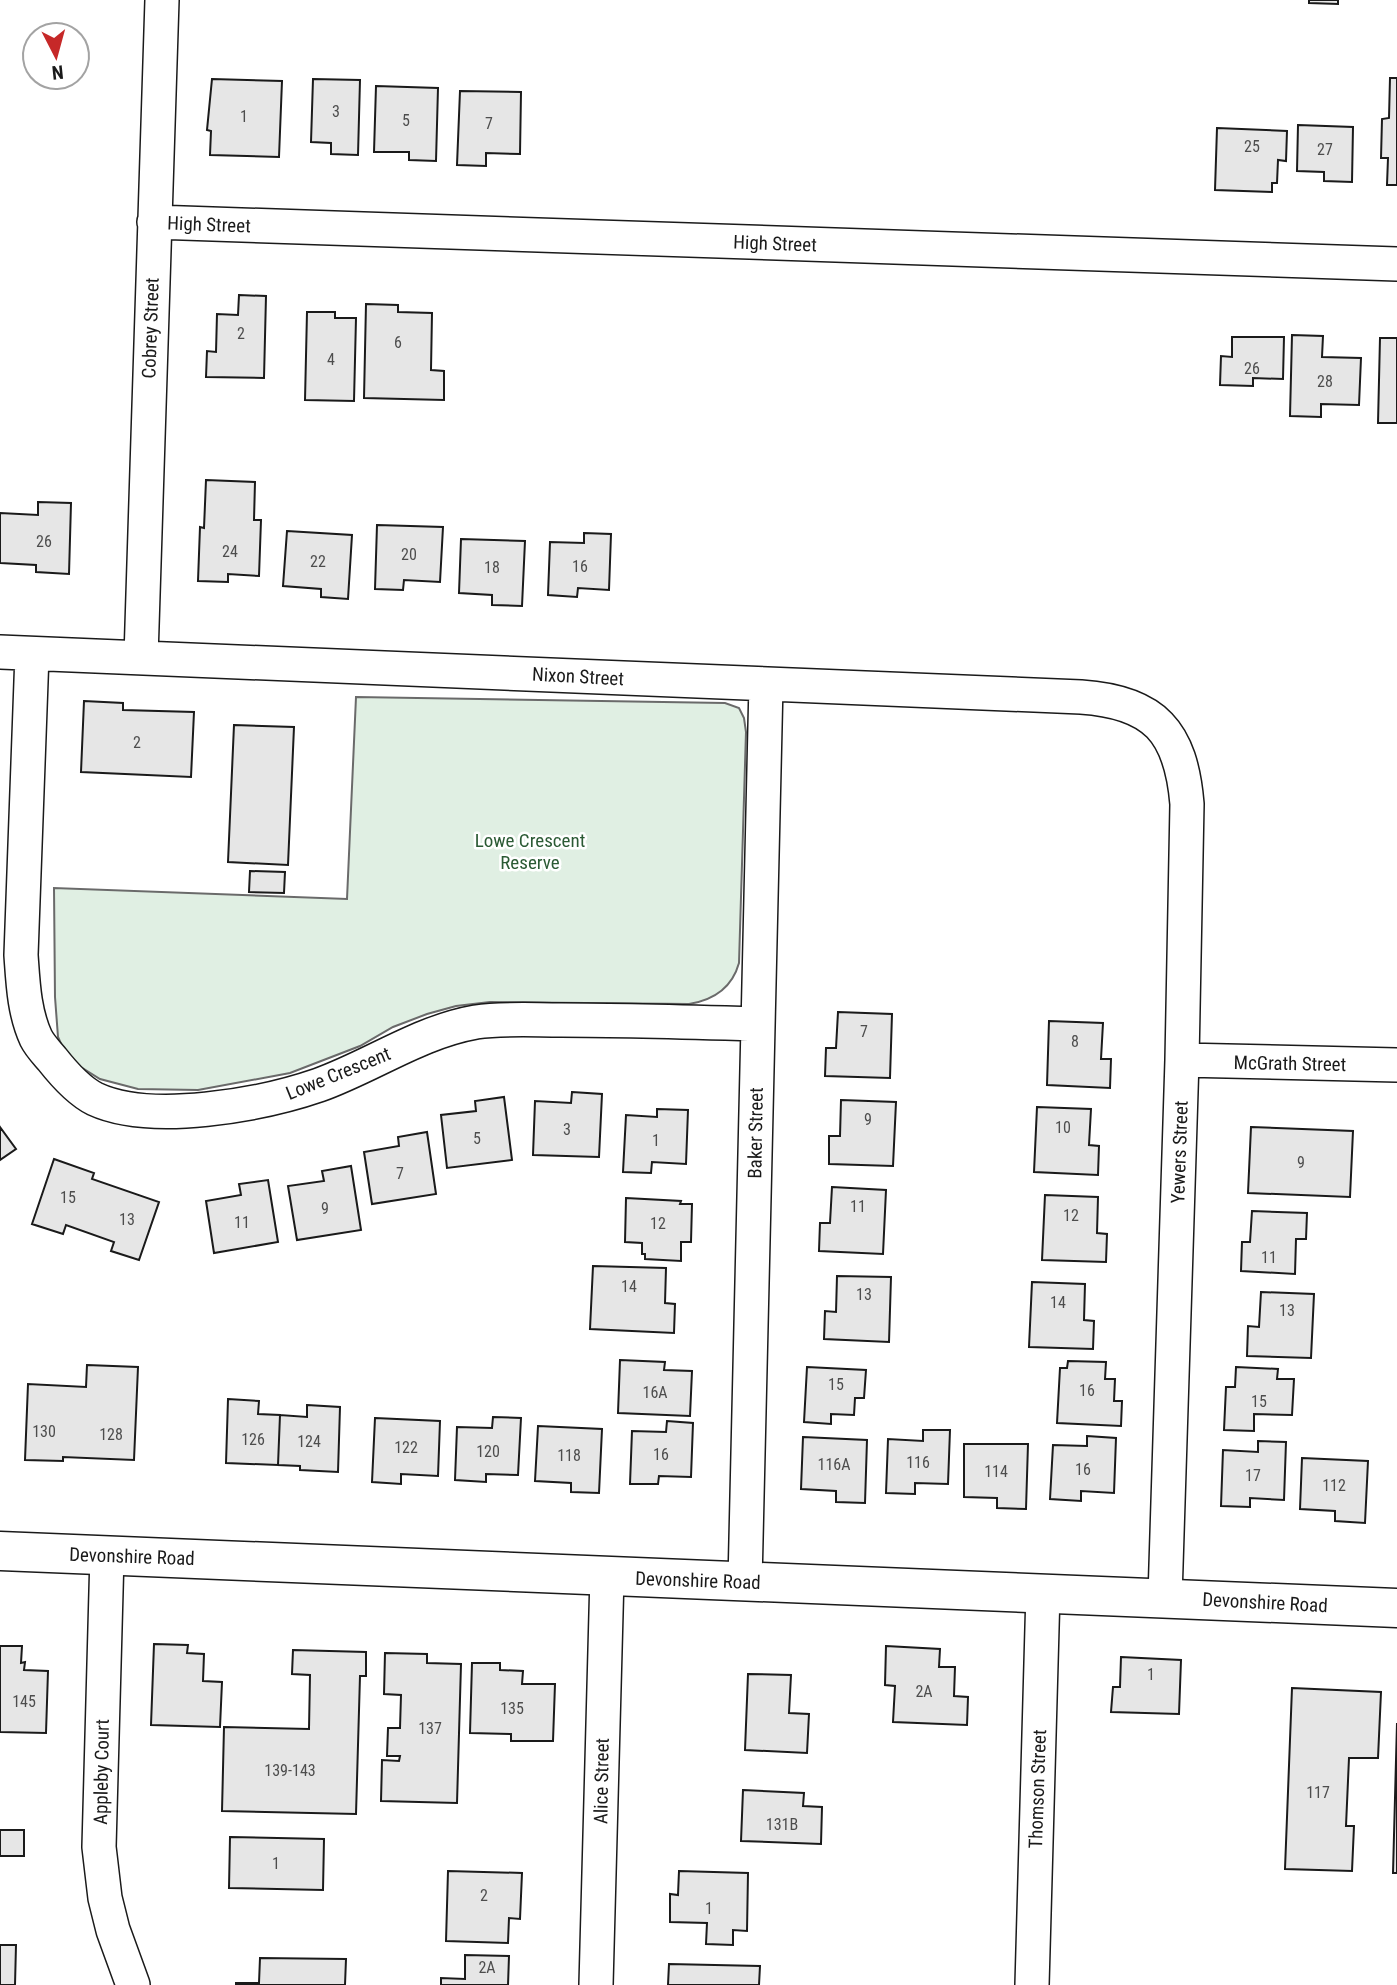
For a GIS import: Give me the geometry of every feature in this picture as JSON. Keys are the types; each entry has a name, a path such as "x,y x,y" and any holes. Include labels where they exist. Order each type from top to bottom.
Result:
{"main road":[{"name":"Devonshire Road","path":"0,1551 1397,1608"}],"street":[{"name":"Cobrey Street","path":"141,657 162,0"},
{"name":"High Street","path":"153,222 1397,264"},
{"name":"Nixon Street","path":"16,653 1111,699 1136,707 1151,718"},
{"name":"Lowe Crescent","path":"16,653 21,955 25,1005 37,1040 64,1074 94,1098 131,1108 169,1110 214,1108 274,1098 321,1084 445,1030 477,1022 592,1020 757,1024"},
{"name":"Baker Street","path":"745,1582 766,684"},
{"name":"Yewers Street","path":"1151,718 1167,734 1177,750 1184,773 1186,804 1182,1060 1165,1597"},
{"name":"McGrath Street","path":"1182,1060 1397,1065"},
{"name":"Appleby Court","path":"107,1555 100,1847 105,1898 113,1930 133,1985"},
{"name":"Alice Street","path":"596,1985 607,1576"},
{"name":"Thomson Street","path":"1032,1985 1043,1592"}],"green space":[{"name":"Lowe Crescent Reserve","path":"356,697 725,703 739,708 746,732 739,963 727,986 714,996 689,1004 490,1002 456,1006 393,1027 360,1046 290,1073 198,1090 138,1089 100,1079 68,1059 58,1037 54,888 347,899"}],"building":[{"path":"1309,0 1338,0 1338,4 1309,3"},
{"path":"1390,78 1397,78 1397,185 1387,185 1388,158 1381,158 1382,119 1389,118"},
{"path":"212,79 282,81 279,157 210,155 211,131 207,130"},
{"path":"313,79 360,80 358,155 331,154 331,143 311,142"},
{"path":"376,86 438,88 436,161 409,160 409,152 374,152"},
{"path":"460,91 521,92 520,154 486,153 486,166 457,165"},
{"path":"1298,125 1353,127 1352,182 1324,181 1324,172 1297,171"},
{"path":"1217,128 1287,131 1286,161 1278,160 1277,183 1272,183 1272,192 1215,190"},
{"path":"239,295 266,296 264,378 206,377 207,351 216,352 217,314 238,315"},
{"path":"366,304 398,305 398,312 432,313 431,370 444,371 444,400 364,398"},
{"path":"307,312 335,312 335,318 356,318 354,401 305,400"},
{"path":"1292,335 1323,336 1322,357 1361,358 1359,405 1321,404 1321,417 1290,416"},
{"path":"1232,337 1284,337 1283,379 1253,378 1253,386 1220,385 1221,356 1232,357"},
{"path":"1380,338 1397,338 1397,423 1378,423"},
{"path":"206,480 255,482 254,520 261,520 259,576 228,574 228,582 198,581 200,527 204,528"},
{"path":"38,502 71,503 69,574 36,572 36,565 0,563 0,513 38,515"},
{"path":"377,525 443,527 440,582 404,580 403,590 375,589"},
{"path":"287,531 352,535 348,599 321,597 321,589 283,586"},
{"path":"584,533 611,534 609,590 578,588 577,597 548,595 550,542 584,543"},
{"path":"461,539 525,541 522,606 492,605 492,595 459,593"},
{"path":"84,701 123,703 123,710 194,712 191,777 81,772"},
{"path":"234,725 294,727 288,865 228,862"},
{"path":"250,871 285,872 284,893 249,892"},
{"path":"838,1012 892,1014 890,1078 825,1076 826,1048 836,1048"},
{"path":"1049,1021 1103,1023 1101,1059 1111,1059 1110,1088 1047,1085"},
{"path":"572,1092 602,1094 599,1157 533,1155 535,1101 571,1103"},
{"path":"504,1097 512,1160 447,1168 441,1115 476,1111 475,1101"},
{"path":"841,1100 896,1102 893,1166 829,1164 829,1136 840,1136"},
{"path":"1037,1107 1091,1109 1089,1145 1099,1146 1098,1175 1034,1172"},
{"path":"657,1109 688,1110 686,1164 652,1162 651,1173 623,1172 626,1115 657,1117"},
{"path":"0,1127 16,1149 0,1160"},
{"path":"1251,1127 1353,1131 1350,1197 1248,1193"},
{"path":"427,1132 436,1194 372,1204 364,1152 399,1146 398,1137"},
{"path":"54,1159 94,1173 92,1179 159,1202 139,1260 111,1251 114,1242 66,1225 63,1234 32,1224"},
{"path":"351,1166 361,1230 297,1240 288,1186 324,1181 322,1171"},
{"path":"268,1180 278,1242 214,1253 206,1201 241,1195 239,1184"},
{"path":"832,1187 886,1190 883,1254 819,1251 820,1223 830,1223"},
{"path":"1045,1195 1098,1197 1097,1233 1107,1234 1106,1262 1042,1260"},
{"path":"626,1198 692,1204 691,1242 681,1242 681,1261 645,1259 642,1243 625,1242"},
{"path":"1252,1211 1307,1213 1306,1239 1296,1239 1295,1274 1241,1271 1242,1242 1250,1242"},
{"path":"593,1266 666,1268 665,1303 675,1304 674,1333 590,1329"},
{"path":"837,1276 891,1277 889,1342 824,1339 825,1311 836,1312"},
{"path":"1032,1282 1085,1284 1084,1320 1094,1321 1093,1349 1029,1347"},
{"path":"1261,1292 1314,1294 1311,1358 1247,1356 1248,1326 1259,1327"},
{"path":"620,1360 665,1362 664,1370 692,1371 690,1416 618,1413"},
{"path":"1068,1361 1106,1362 1105,1379 1115,1379 1114,1401 1122,1401 1121,1426 1057,1423 1060,1368 1067,1368"},
{"path":"87,1365 138,1367 134,1460 63,1457 63,1461 25,1460 28,1384 86,1387"},
{"path":"807,1367 866,1370 864,1398 855,1398 854,1415 831,1414 831,1424 804,1422"},
{"path":"1236,1367 1278,1369 1277,1379 1294,1379 1292,1415 1254,1414 1254,1431 1224,1430 1226,1387 1235,1387"},
{"path":"228,1399 259,1401 258,1414 280,1415 278,1465 226,1463"},
{"path":"307,1405 340,1407 338,1472 300,1470 300,1466 278,1465 280,1415 307,1417"},
{"path":"493,1417 521,1418 518,1475 486,1474 486,1482 455,1480 457,1427 492,1428"},
{"path":"375,1418 440,1421 438,1476 401,1474 401,1484 372,1482"},
{"path":"667,1421 693,1423 691,1477 659,1476 658,1484 630,1484 632,1431 666,1432"},
{"path":"538,1426 602,1429 599,1493 571,1492 571,1483 535,1481"},
{"path":"923,1430 950,1430 948,1484 915,1483 915,1494 886,1493 888,1439 923,1441"},
{"path":"1087,1436 1116,1438 1114,1493 1081,1491 1081,1501 1050,1499 1053,1445 1087,1446"},
{"path":"803,1437 867,1440 865,1503 836,1502 836,1491 801,1489"},
{"path":"1258,1441 1286,1442 1284,1500 1250,1498 1250,1507 1221,1506 1223,1450 1258,1452"},
{"path":"964,1444 1028,1444 1026,1509 997,1508 997,1498 964,1497"},
{"path":"1302,1458 1368,1461 1365,1523 1335,1521 1335,1511 1300,1509"},
{"path":"154,1644 188,1645 187,1653 204,1654 203,1681 222,1682 220,1727 151,1725"},
{"path":"0,1646 22,1646 21,1663 25,1662 24,1670 48,1671 46,1733 0,1732"},
{"path":"886,1646 940,1649 939,1667 955,1667 954,1696 968,1697 967,1725 893,1722 895,1686 885,1685"},
{"path":"293,1650 366,1652 366,1676 360,1676 356,1814 222,1811 224,1727 309,1729 310,1675 292,1674"},
{"path":"385,1653 427,1654 427,1663 461,1664 457,1803 381,1801 382,1760 399,1761 400,1756 387,1756 388,1728 400,1728 401,1695 384,1694"},
{"path":"1121,1657 1181,1660 1179,1714 1111,1712 1113,1687 1120,1687"},
{"path":"472,1663 500,1663 500,1670 523,1671 522,1684 555,1684 553,1741 511,1741 511,1734 470,1733"},
{"path":"748,1674 791,1675 789,1713 809,1714 807,1753 745,1750"},
{"path":"1292,1688 1381,1692 1378,1758 1349,1758 1346,1826 1354,1826 1352,1871 1285,1869"},
{"path":"1397,1723 1397,1873 1393,1873"},
{"path":"743,1790 804,1793 803,1806 822,1807 821,1844 741,1841"},
{"path":"0,1830 24,1830 24,1856 0,1856"},
{"path":"230,1837 324,1839 323,1890 229,1888"},
{"path":"448,1871 522,1873 520,1919 509,1918 508,1943 446,1941"},
{"path":"679,1871 748,1873 747,1931 733,1930 733,1945 706,1944 707,1923 670,1922 670,1894 678,1895"},
{"path":"0,1945 16,1945 15,1985 0,1985"},
{"path":"465,1955 509,1956 508,1985 441,1985 441,1978 465,1979"},
{"path":"260,1958 346,1959 345,1985 236,1985 259,1983"},
{"path":"669,1964 760,1966 759,1985 668,1985"}]}
